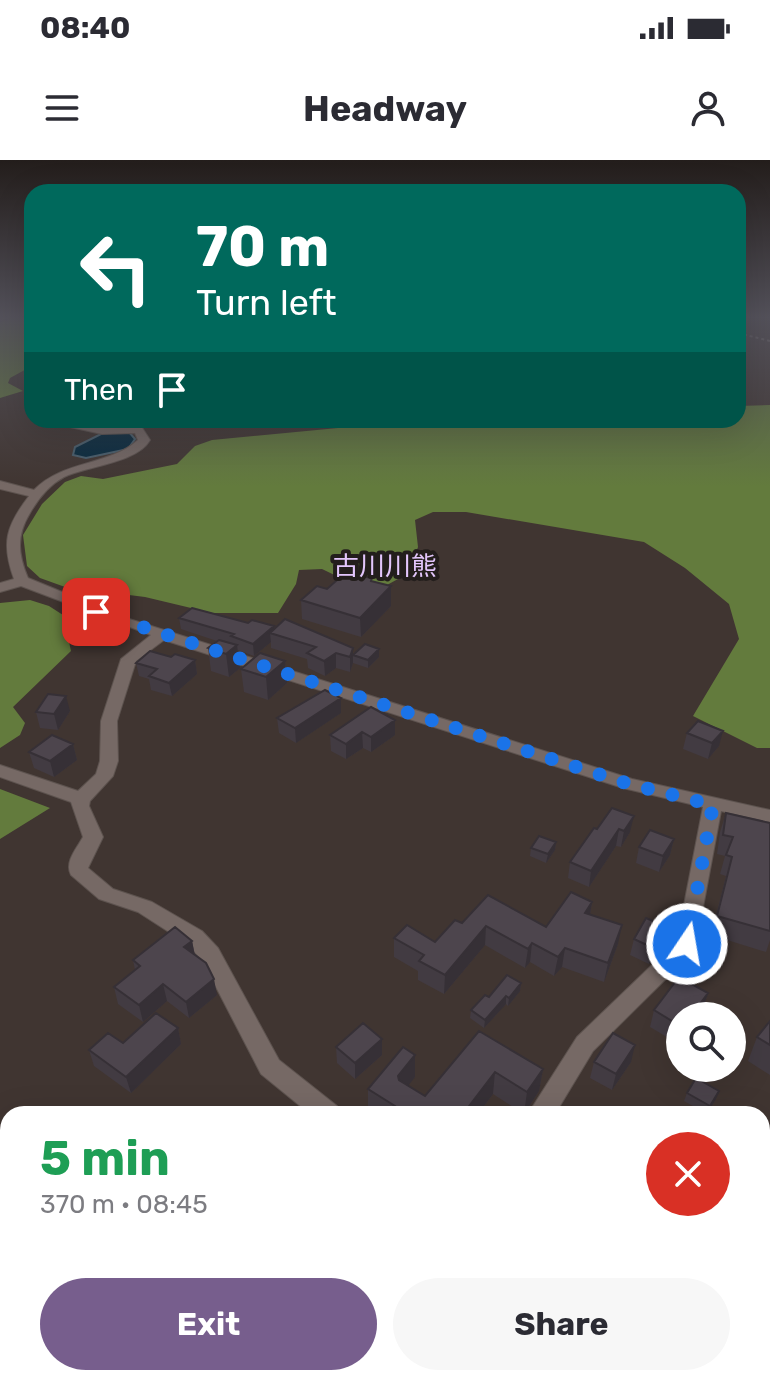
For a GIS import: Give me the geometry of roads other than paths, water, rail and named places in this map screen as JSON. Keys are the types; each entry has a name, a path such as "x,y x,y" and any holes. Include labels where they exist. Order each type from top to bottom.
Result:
{"street":[{"path":"89,428 102,431 118,428"},
{"path":"22,581 12,550 13,539 15,529 38,495 50,480 61,474 135,449 144,440 137,428"},
{"path":"0,485 38,495"},
{"path":"0,588 22,581 162,634 629,784 770,816"},
{"path":"162,634 129,659 109,721 109,761 104,776 81,799 80,806 93,837 79,861 78,870 106,894 145,907 194,937 210,954 270,1067 318,1106"},
{"path":"0,771 81,799"},
{"path":"546,1106 585,1044 687,944 713,805"}],"water":[{"path":"129,432 135,439 128,449 86,458 73,455 75,447 103,433"}],"district":[{"name":"古川川熊","path":"385,566"}]}
